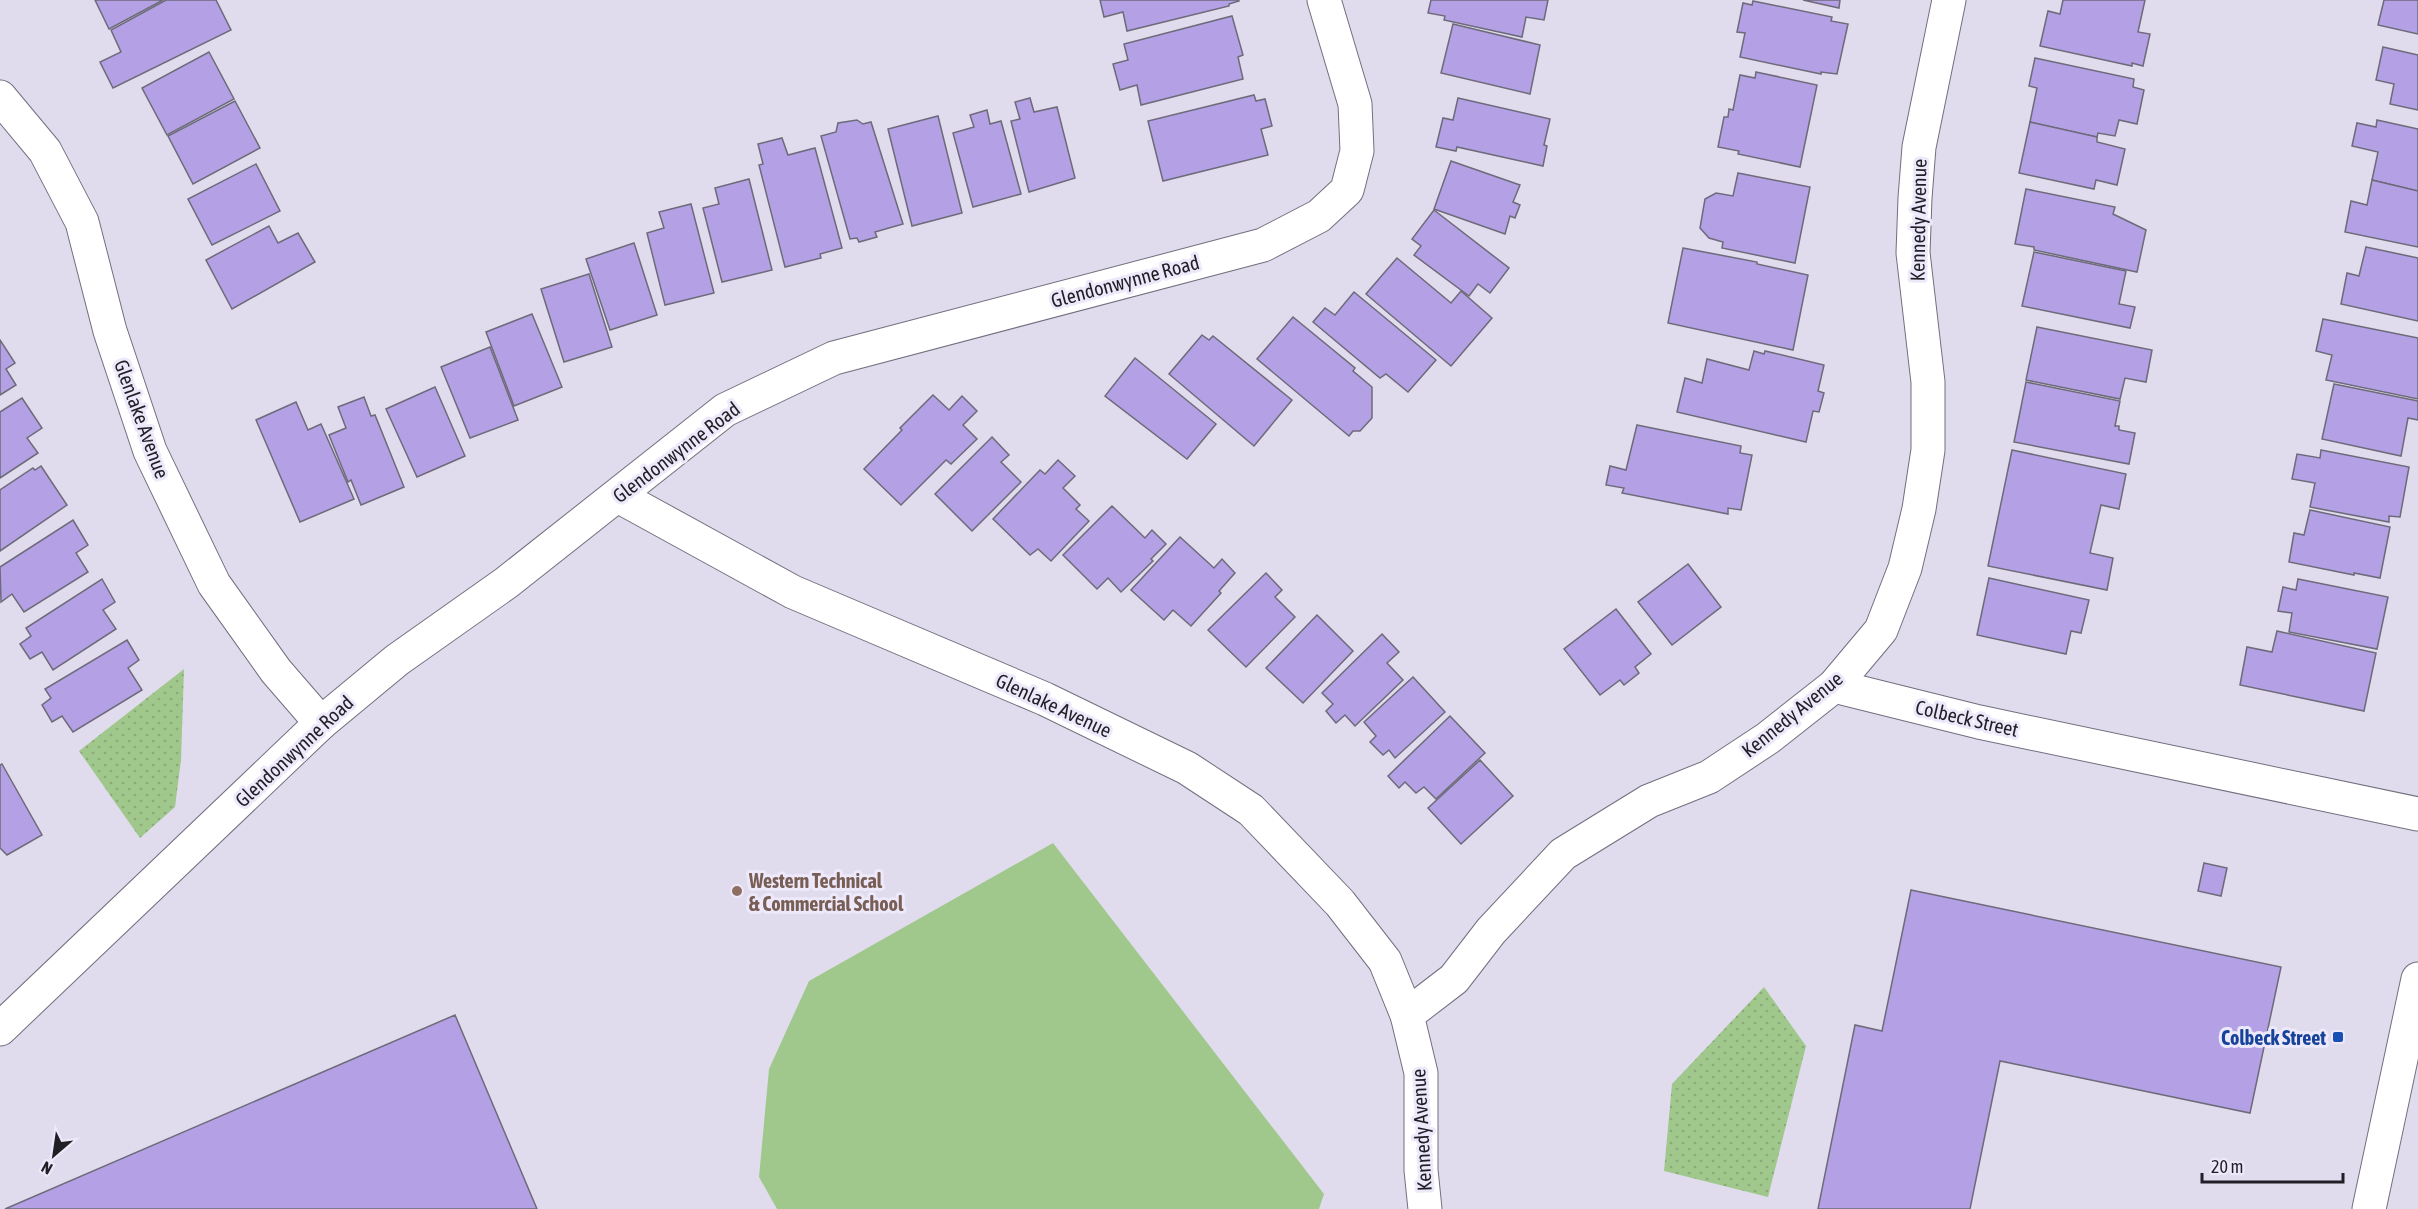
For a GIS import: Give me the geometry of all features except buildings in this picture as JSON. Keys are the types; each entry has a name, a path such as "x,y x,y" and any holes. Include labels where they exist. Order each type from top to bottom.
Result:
{"street":[{"name":"Glendonwynne Road","path":"0,1029 321,723 397,660 506,583 724,410 834,358 1263,245 1319,216 1347,190 1358,151 1355,104 1324,0"},
{"name":"Kennedy Avenue","path":"1425,1209 1421,1170 1421,1073 1407,1015 1454,979 1491,931 1563,855 1649,801 1709,777 1768,738 1834,686 1881,630 1905,568 1919,509 1928,450 1928,382 1913,253 1915,198 1919,147 1949,0"},
{"name":"Glenlake Avenue","path":"0,97 45,151 82,222 110,331 150,451 214,584 276,671 321,723"},
{"name":"Glenlake Avenue","path":"618,496 793,592 1045,699 1187,768 1251,810 1340,903 1384,961 1407,1015"},
{"name":"Colbeck Street","path":"1834,686 1979,722 2418,814"},
{"path":"2369,1209 2418,980"}],"green space":[{"path":"184,669 181,760 175,807 140,838 79,751"},
{"path":"1053,843 1324,1194 1319,1209 777,1209 759,1177 769,1069 809,981"},
{"path":"1764,987 1806,1046 1768,1197 1664,1171 1672,1084"}],"place":[{"name":"Western Technical & Commercial School","path":"737,891"},
{"name":"Colbeck Street","path":"2338,1037"}]}
